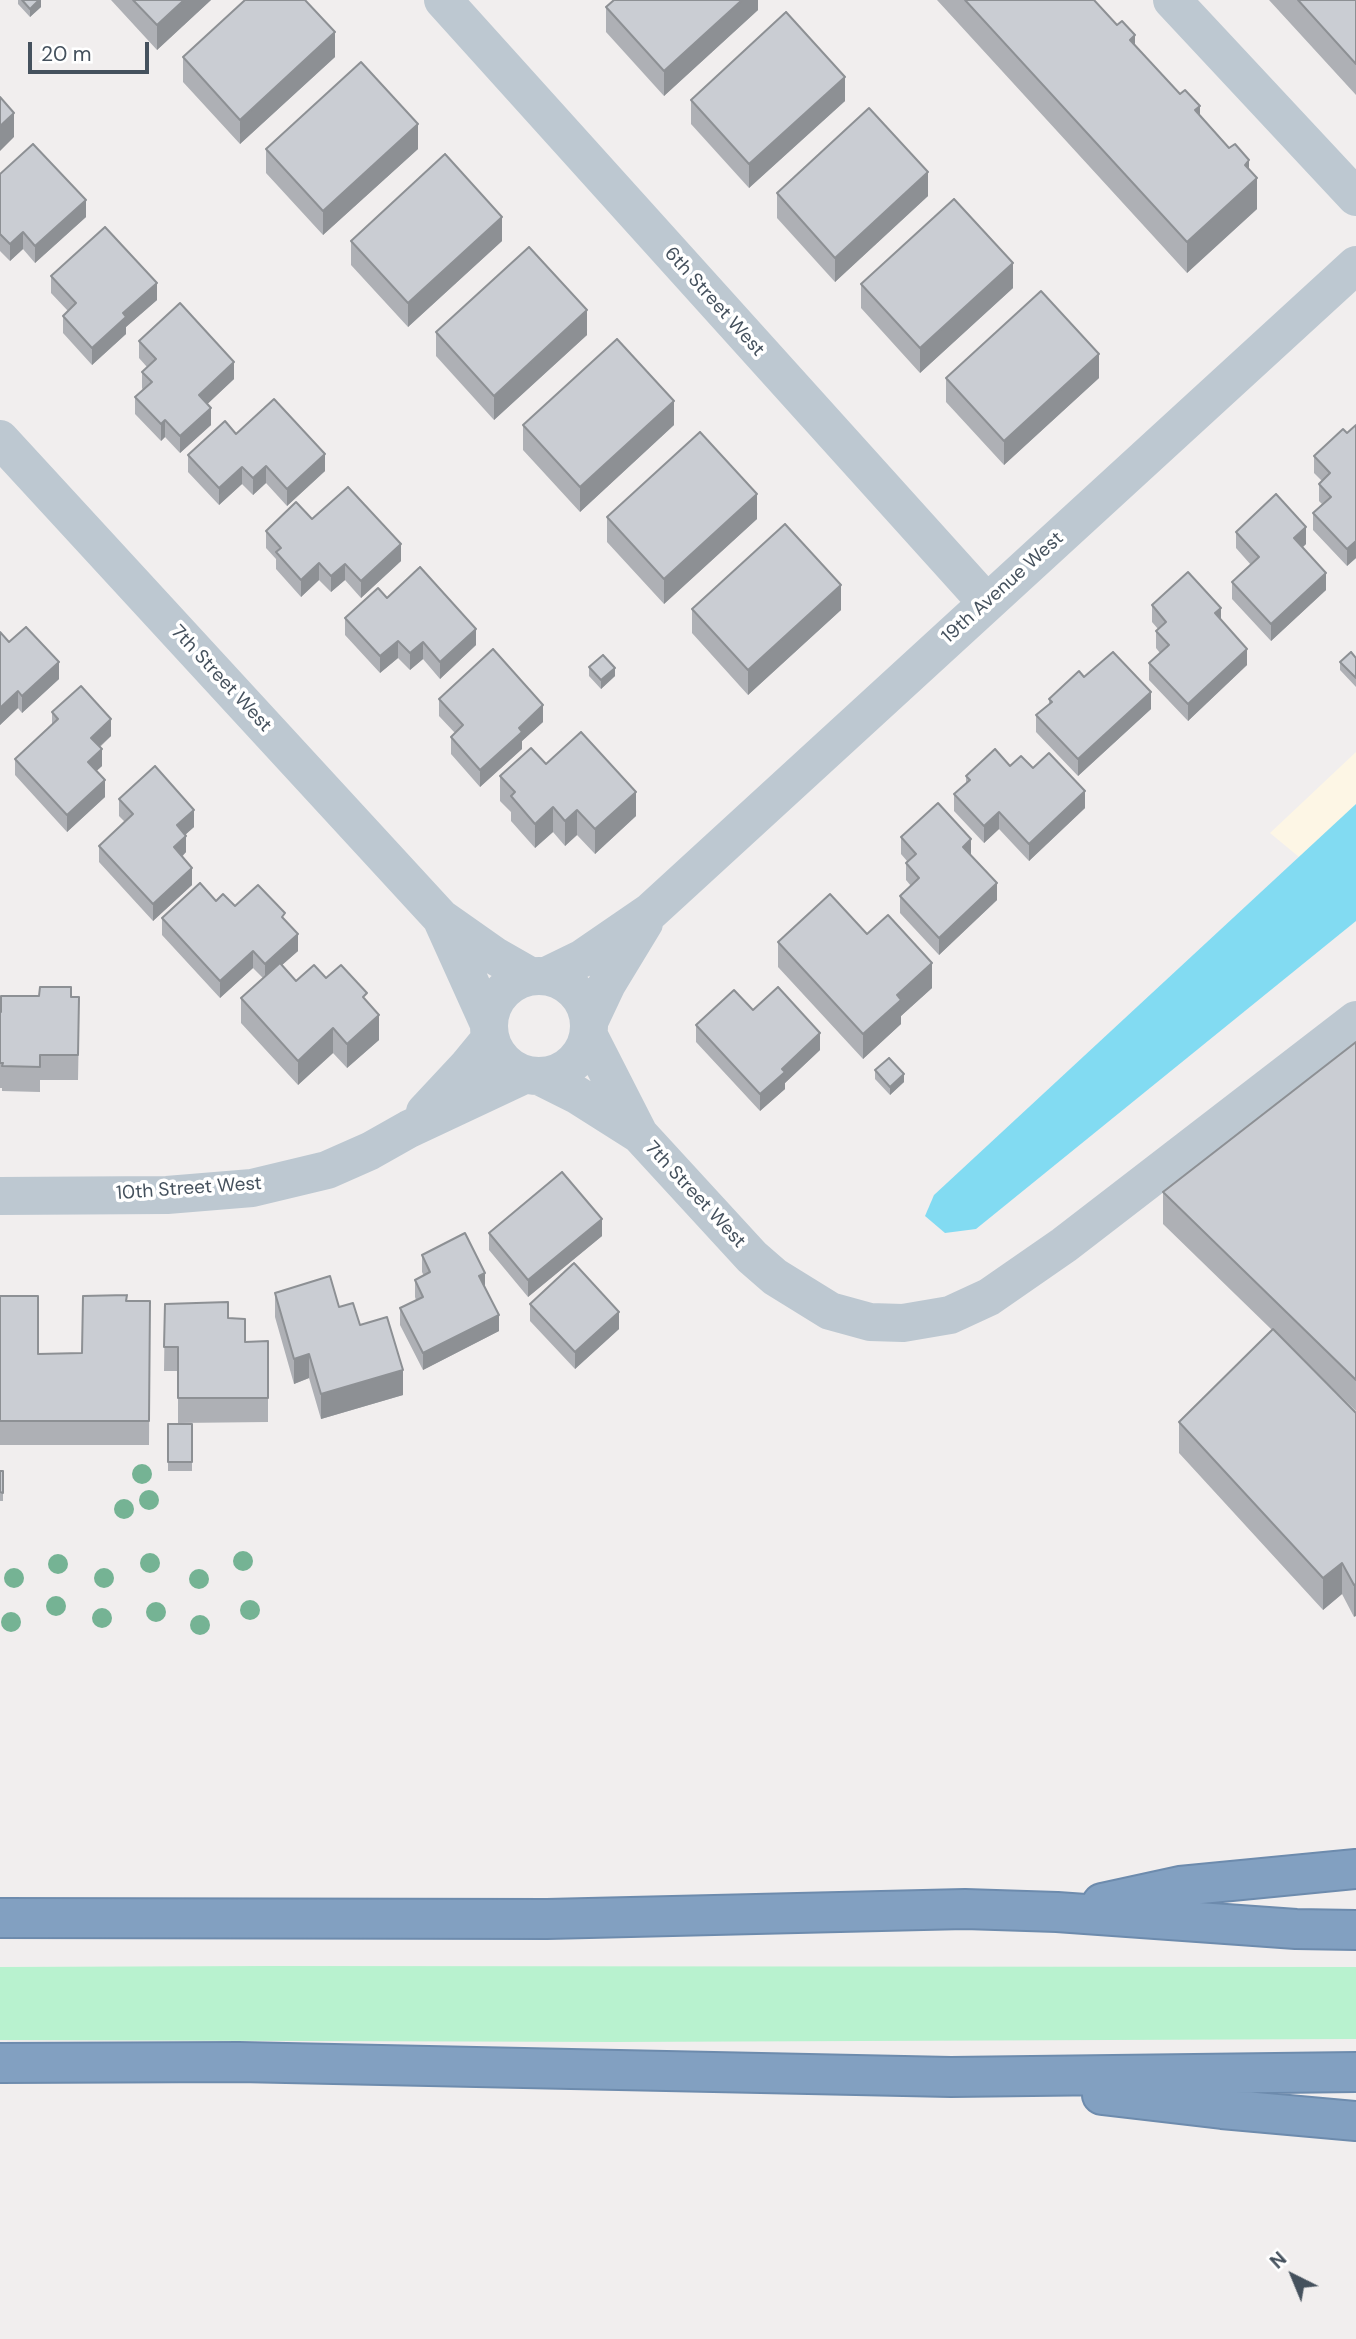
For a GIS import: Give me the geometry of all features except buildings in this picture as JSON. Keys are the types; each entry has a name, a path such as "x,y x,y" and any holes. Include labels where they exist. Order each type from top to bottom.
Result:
{"highway":[{"path":"1056,1912 1180,1886 1356,1869"},
{"path":"0,1919 547,1919 965,1909 1056,1912 1296,1929 1356,1930"},
{"path":"0,2063 253,2062 951,2077 1356,2072"},
{"path":"951,2077 1222,2109 1356,2121"}],"street":[{"name":"6th Street West","path":"443,0 987,603"},
{"path":"1172,0 1356,197"},
{"name":"19th Avenue West","path":"538,976 583,958 650,912 1356,265"},
{"name":"7th Street West","path":"0,439 441,918 495,956 538,976"},
{"name":"19th Avenue West","path":"589,1028 607,984 650,912"},
{"name":"7th Street West","path":"441,918 489,1030"},
{"path":"538,976 560,981 574,989 585,1004 589,1028 583,1052 572,1064 558,1073 533,1076 508,1067 497,1055 489,1030 493,1005 502,991 515,982 538,976"},
{"name":"7th Street West","path":"533,1076 577,1094 639,1134 752,1257 775,1277 830,1311 870,1322 903,1322 950,1315 989,1297 1064,1245 1356,1020"},
{"name":"7th Street West","path":"589,1028 639,1134"},
{"name":"10th Street West","path":"409,1129 467,1067 489,1030"},
{"name":"10th Street West","path":"0,1196 167,1195 252,1188 327,1170 370,1151 409,1129 533,1076"}],"shaded area":[{"path":"1356,752 1356,904 1270,833"}],"green space":[{"path":"0,1967 1356,1967 1356,2039 614,2042 0,2040"}],"water":[{"path":"1356,804 1356,921 976,1229 945,1233 925,1216 934,1195"}]}
